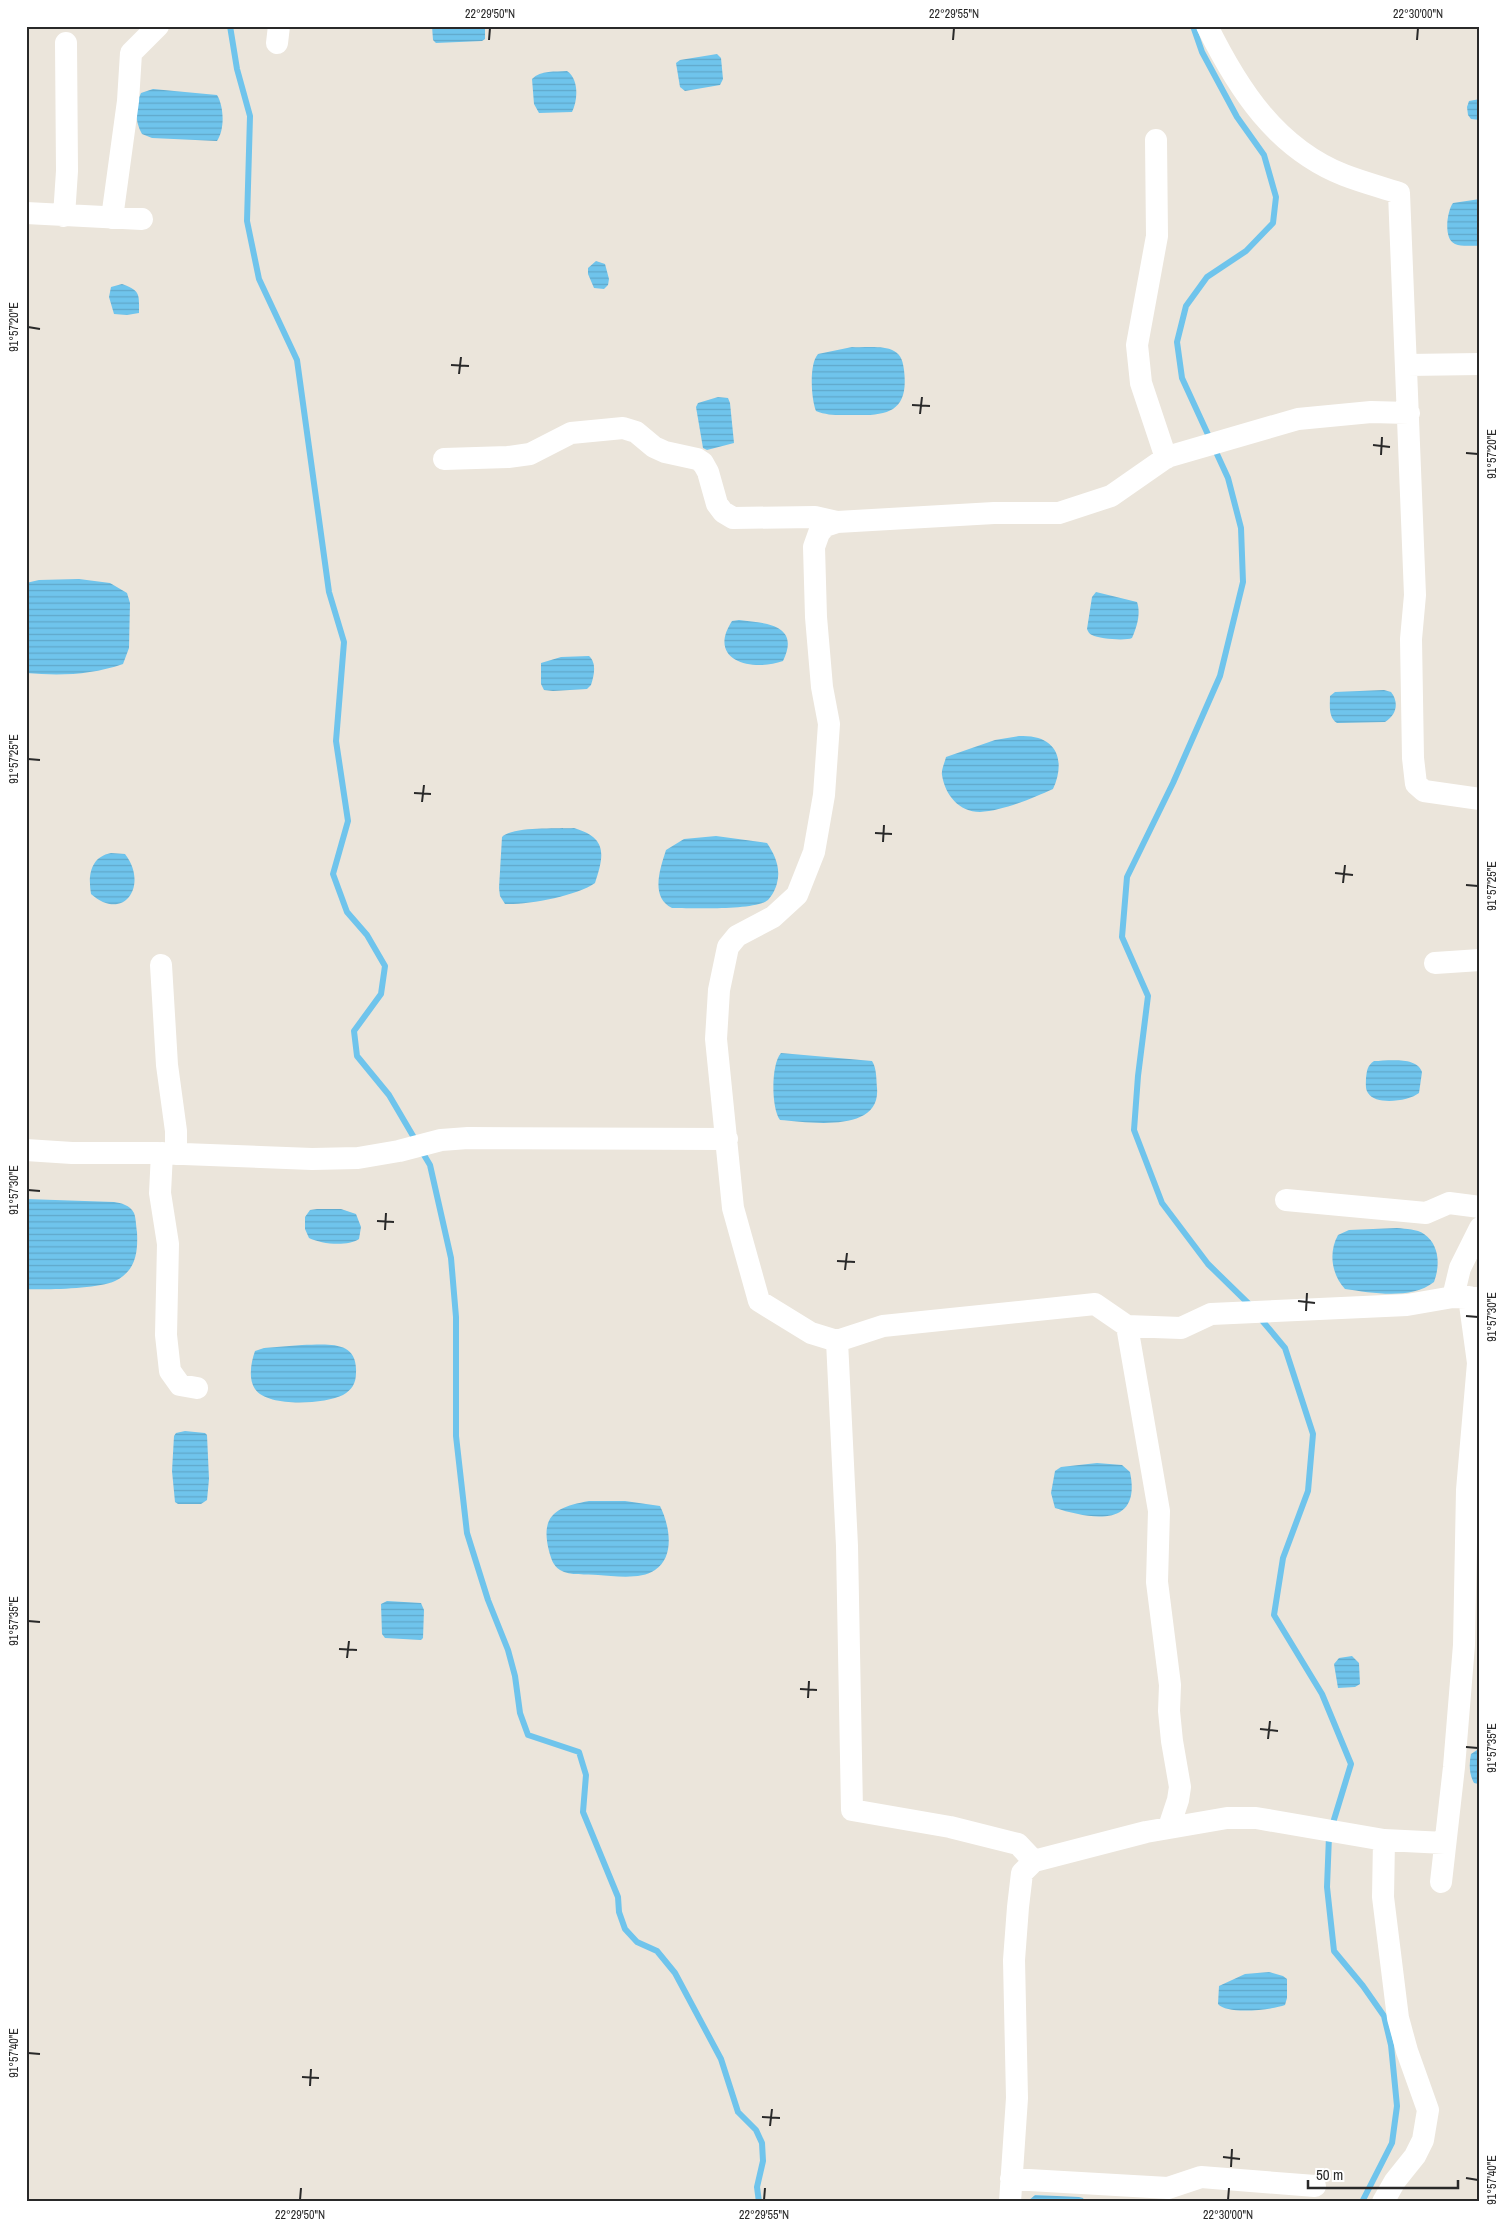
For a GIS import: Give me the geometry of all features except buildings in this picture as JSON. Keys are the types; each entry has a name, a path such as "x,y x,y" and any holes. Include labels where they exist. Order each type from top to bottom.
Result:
{"street":[{"path":"112,218 128,101 131,53 158,26"},
{"path":"1207,26 1238,82 1266,122 1303,153 1343,174 1399,193 1415,595 1411,639 1413,758 1416,784 1424,791 1480,799"},
{"path":"64,216 67,171 66,43"},
{"path":"1156,140 1157,236 1137,344 1141,383 1166,458"},
{"path":"26,213 142,219"},
{"path":"1407,365 1480,364"},
{"path":"1409,413 1371,412 1298,419 1166,458 1111,496 1059,513 994,513 837,522 825,526 819,534 814,547 816,617 822,687 829,724 824,795 814,852 797,896 774,917 737,936 728,947 719,990 716,1039 733,1208 759,1302 810,1333 837,1342 883,1326 1095,1304 1127,1326 1181,1328 1211,1314 1406,1305 1467,1297"},
{"path":"444,459 508,457 530,454 572,433 623,428 636,432 654,447 697,459 703,463 708,472 717,504 723,512 733,518 815,517 837,522"},
{"path":"1435,964 1480,960"},
{"path":"161,965 167,1064 176,1131 160,1193 168,1244 166,1335 170,1371 180,1385 197,1388"},
{"path":"26,1150 72,1153 169,1153 312,1159 358,1158 399,1151 441,1140 560,1137 627,1140 727,1139"},
{"path":"1286,1200 1426,1213 1449,1203 1480,1207"},
{"path":"1441,1882 1454,1768 1464,1644 1467,1490 1478,1363 1460,1268 1480,1228"},
{"path":"1127,1326 1159,1511 1157,1582 1170,1685 1169,1711 1172,1741 1180,1787 1178,1800 1169,1827"},
{"path":"837,1342 847,1546 852,1810 950,1828 1018,1844 1034,1861"},
{"path":"1010,2202 1017,2098 1014,1960 1022,1873 1034,1861 1083,1847 1205,1820 1256,1818 1384,1840 1445,1843"},
{"path":"1383,2202 1423,2140 1428,2110 1398,2018 1383,1897 1384,1840"},
{"path":"1011,2179 1168,2188 1201,2177 1315,2186"}],"water":[{"path":"432,26 485,26 485,39 482,41 436,43 433,40"},
{"path":"717,54 721,58 723,79 720,85 685,91 680,87 676,63 680,60"},
{"path":"567,71 574,79 576,90 572,112 539,113 534,104 532,79 544,73"},
{"path":"153,89 217,95 223,118 220,136 217,141 152,138 142,134 137,119 137,103 141,93"},
{"path":"1480,99 1480,120 1471,119 1468,115 1467,107 1469,101"},
{"path":"1480,199 1480,246 1455,244 1449,237 1447,225 1453,203"},
{"path":"596,261 605,264 609,279 608,285 604,289 594,288 588,274 588,268"},
{"path":"122,284 133,289 138,294 139,313 127,315 114,314 109,297 111,287"},
{"path":"852,347 890,349 900,357 904,367 905,384 900,403 894,408 886,412 866,415 834,415 816,411 812,381 815,359 818,354"},
{"path":"718,397 728,398 730,403 734,443 707,450 703,448 696,407 698,403"},
{"path":"79,579 110,583 127,593 130,603 129,648 123,664 75,674 26,673 26,583 39,580"},
{"path":"1096,592 1137,602 1138,620 1132,638 1106,638 1089,633 1087,629 1092,597"},
{"path":"732,621 759,622 777,628 784,633 787,639 787,649 783,661 759,665 747,664 736,660 729,654 725,646 725,635"},
{"path":"589,656 592,659 594,670 591,685 587,689 544,690 541,684 541,663 561,657"},
{"path":"1384,690 1391,692 1396,704 1392,716 1385,722 1337,723 1332,718 1330,696 1335,692"},
{"path":"1031,736 1041,739 1055,750 1059,767 1053,789 1018,804 989,811 972,811 954,801 946,789 942,775 946,757 995,740"},
{"path":"574,828 593,837 601,849 600,864 595,883 587,888 552,899 505,904 500,896 499,888 502,837 516,831"},
{"path":"716,836 767,843 778,867 778,877 772,894 768,900 761,904 750,906 672,908 661,897 658,882 666,850 684,839"},
{"path":"111,853 125,854 132,866 134,877 133,888 129,896 123,902 114,904 103,902 91,894 90,887 90,874 95,863 104,855"},
{"path":"781,1053 872,1061 875,1067 877,1088 875,1103 867,1113 855,1119 840,1122 824,1123 780,1120 775,1106 773,1086 775,1066"},
{"path":"1401,1060 1408,1061 1419,1067 1422,1072 1419,1093 1408,1098 1393,1101 1378,1100 1372,1097 1366,1090 1366,1078 1368,1068 1374,1061"},
{"path":"26,1199 114,1202 128,1206 134,1213 136,1220 137,1247 134,1260 127,1272 115,1281 96,1286 26,1289"},
{"path":"341,1209 356,1214 361,1227 359,1239 354,1242 334,1244 309,1238 305,1229 305,1217 310,1210"},
{"path":"1397,1228 1421,1232 1433,1244 1438,1263 1434,1282 1425,1288 1391,1294 1345,1289 1334,1271 1333,1264 1333,1249 1338,1235 1349,1230"},
{"path":"302,1345 339,1346 352,1354 355,1362 356,1377 349,1391 343,1395 323,1401 297,1403 272,1399 262,1395 255,1389 251,1380 251,1365 255,1351 264,1348"},
{"path":"185,1431 205,1433 207,1435 209,1479 207,1500 201,1504 178,1504 175,1502 172,1471 174,1436 176,1433"},
{"path":"1097,1463 1122,1465 1130,1472 1132,1490 1128,1503 1121,1511 1110,1516 1097,1516 1083,1515 1055,1508 1051,1493 1055,1471 1061,1467"},
{"path":"625,1501 660,1506 666,1522 669,1540 666,1557 662,1564 649,1573 627,1577 574,1574 564,1572 558,1568 553,1562 549,1551 547,1529 549,1521 559,1510 577,1503"},
{"path":"387,1601 421,1603 424,1610 423,1638 421,1640 385,1638 382,1634 381,1604"},
{"path":"1352,1656 1359,1663 1360,1684 1355,1687 1338,1688 1334,1664 1339,1658"},
{"path":"1480,1748 1479,1784 1474,1783 1470,1765 1471,1754"},
{"path":"1269,1972 1287,1979 1285,2005 1260,2010 1230,2010 1218,2004 1219,1986 1245,1974"},
{"path":"1035,2195 1079,2197 1083,2198 1085,2202 1027,2202"}],"waterway":[{"path":"230,26 237,69 250,116 247,221 259,279 297,360 329,592 344,642 336,741 348,821 333,874 347,912 367,935 385,966 381,994 354,1031 357,1056 389,1095 416,1141"},
{"path":"1193,26 1202,52 1237,117 1264,155 1276,197 1273,223 1246,251 1207,277 1186,306 1177,342 1182,378 1228,478 1241,528 1243,582 1220,676 1173,783 1127,877 1122,937 1148,996 1138,1076 1134,1130 1162,1203 1208,1264 1251,1306"},
{"path":"421,1150 430,1165 451,1258 456,1317 456,1436 467,1533 488,1600 508,1650 515,1676 520,1713 528,1735 579,1752 586,1775 583,1812 618,1897 619,1912 625,1929 637,1942 657,1951 675,1973 721,2059 738,2112 756,2130 762,2143 763,2161 757,2187 759,2202"},
{"path":"1260,1318 1285,1348 1313,1434 1308,1491 1283,1558 1274,1615 1322,1694 1351,1764 1329,1836 1327,1887 1334,1951 1363,1986 1384,2016 1391,2045 1397,2106 1392,2143 1362,2202"}]}
